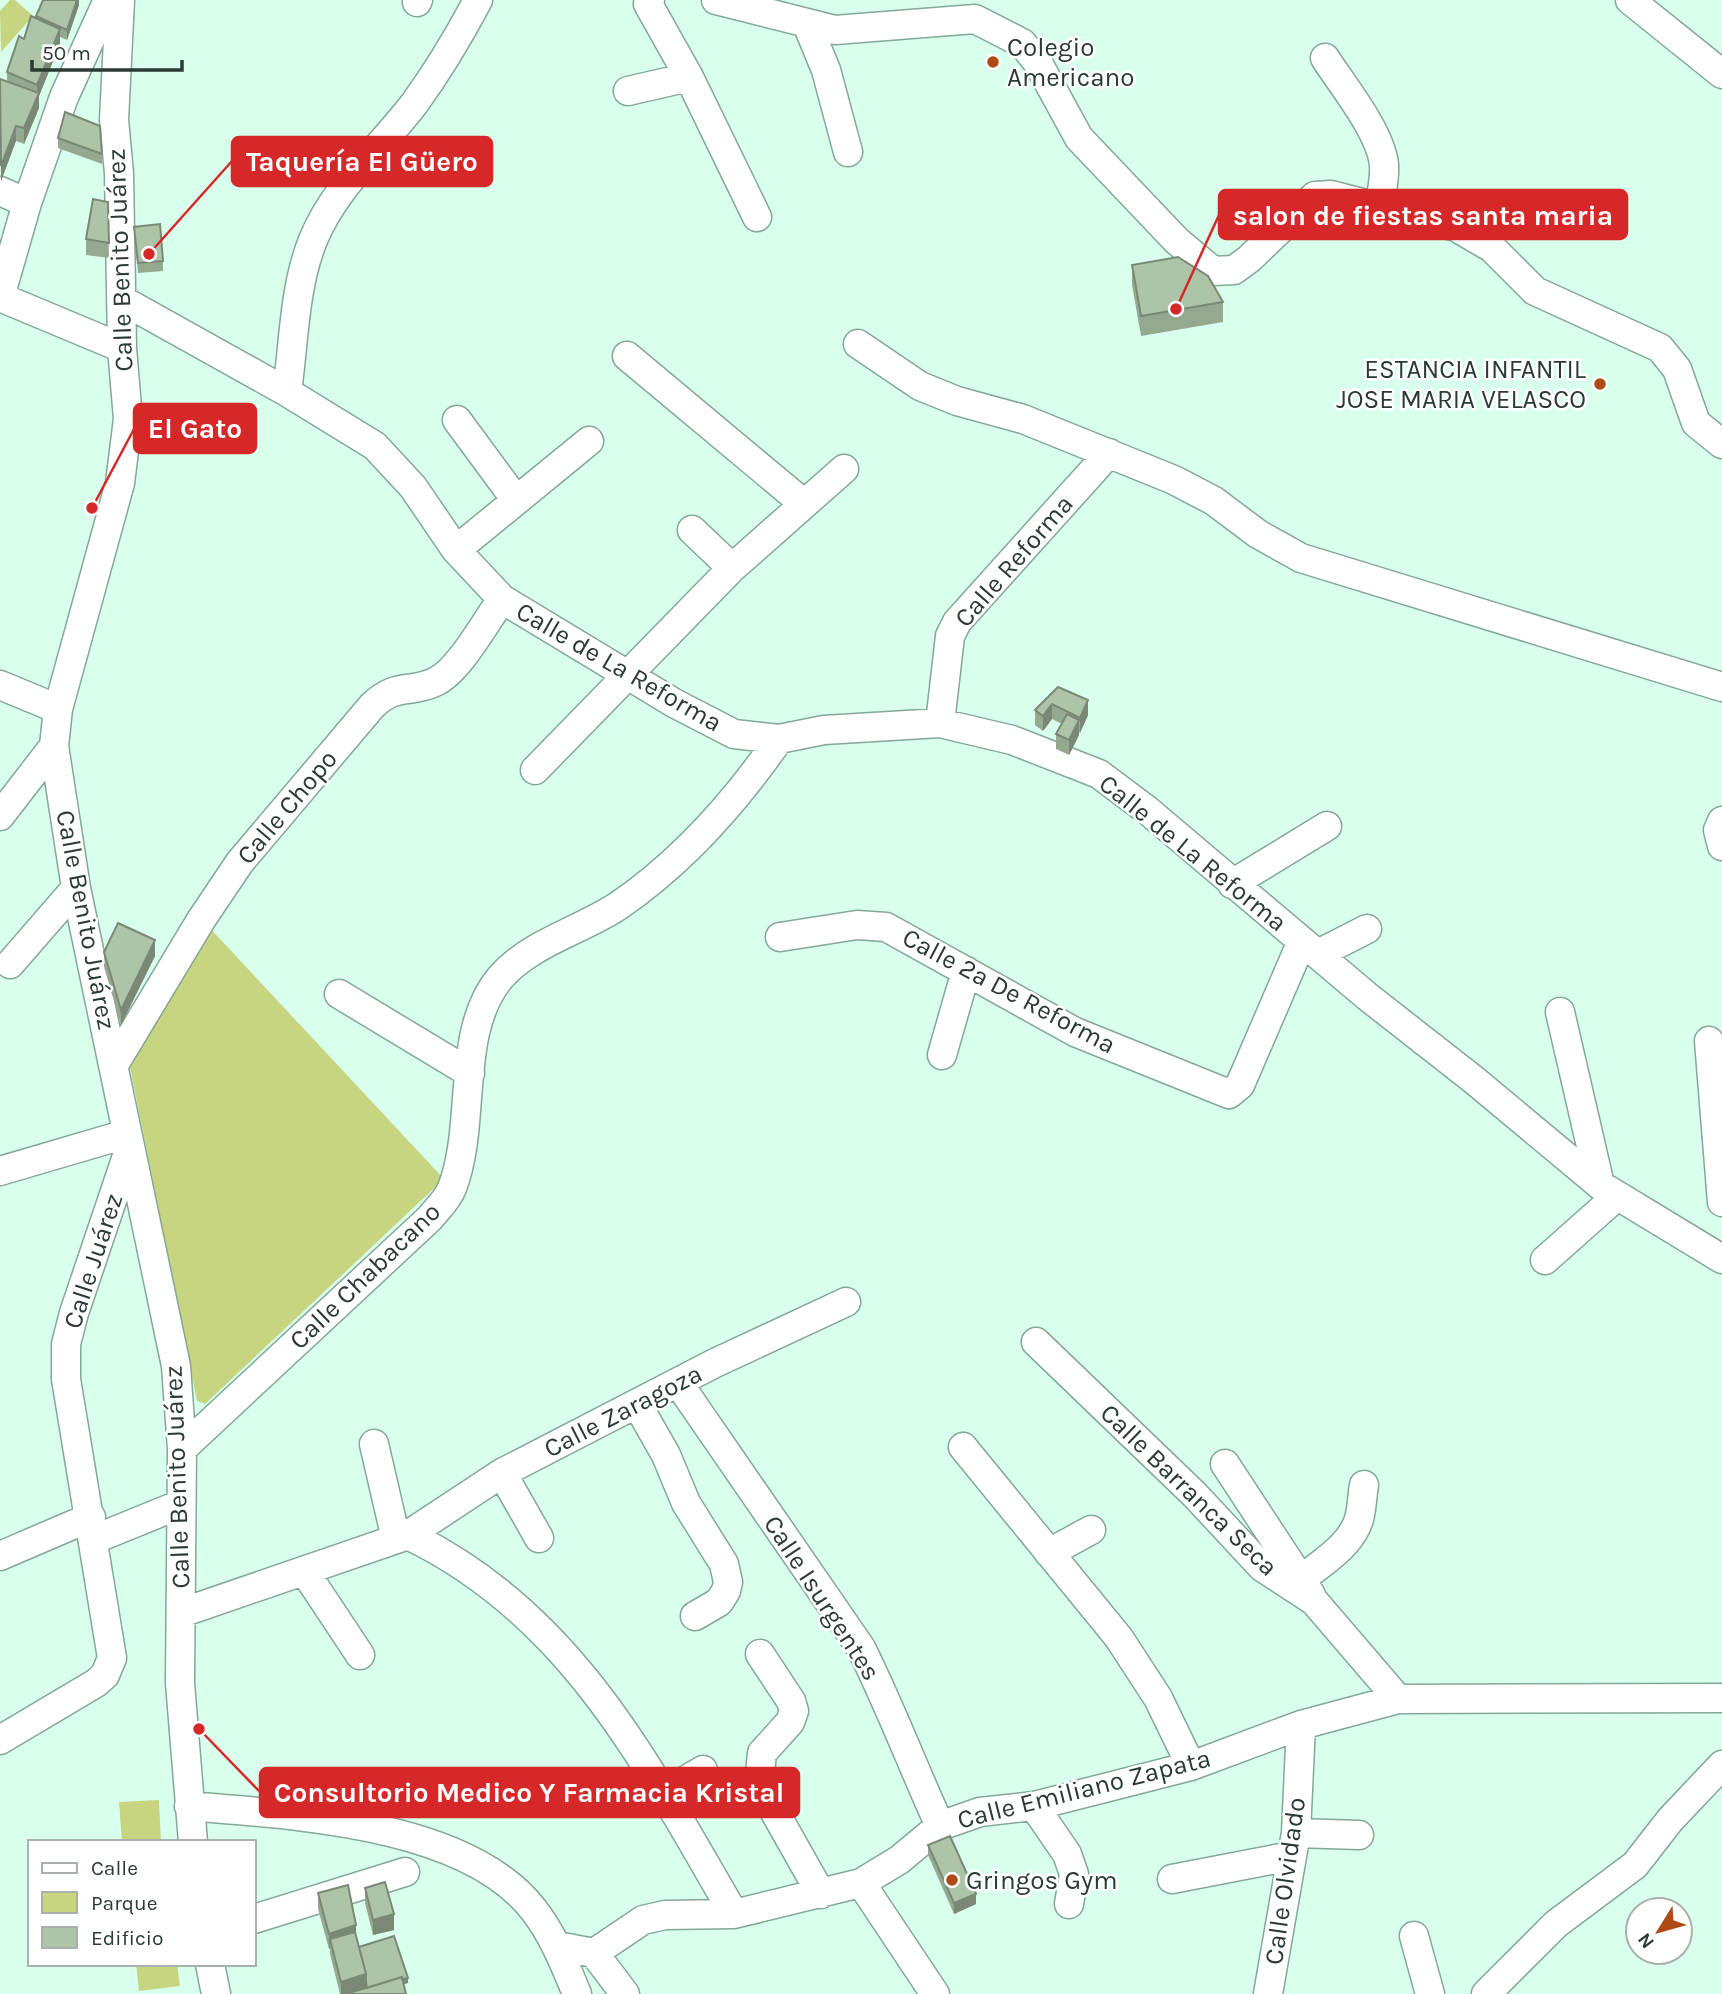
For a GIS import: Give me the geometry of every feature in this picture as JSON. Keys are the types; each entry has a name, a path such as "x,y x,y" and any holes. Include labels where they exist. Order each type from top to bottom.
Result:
{"street":[{"path":"108,0 64,97 27,203 0,297 122,348"},
{"name":"Calle Benito Juárez","path":"120,0 114,120 122,348 128,419 120,483 58,709 54,746 76,888 176,1366 182,1449 180,1683 193,1840"},
{"path":"287,392 301,281 313,241 330,206 413,104 452,48 478,0"},
{"path":"650,0 649,4 757,217"},
{"path":"716,0 816,18 941,21 975,19 1022,43 1038,63 1079,138 1177,241 1213,271 1234,270 1241,265 1315,196 1331,195 1456,227 1492,247 1535,291 1563,307 1660,348 1677,369 1696,423 1722,444"},
{"path":"941,21 971,0"},
{"path":"1630,0 1722,74"},
{"path":"816,18 826,69 848,152"},
{"path":"1325,58 1369,127 1384,161 1384,182 1378,208"},
{"path":"628,91 688,77"},
{"path":"0,191 27,203"},
{"name":"Calle de La Reforma","path":"122,300 287,392 375,446 413,487 456,550 502,599 674,704 734,734 779,739 824,730 940,723 1012,740 1099,774 1147,810 1232,884 1608,1191 1722,1259"},
{"path":"858,344 920,386 957,401 1023,419 1214,500 1258,534 1301,558 1722,687"},
{"path":"627,356 803,503"},
{"path":"457,419 516,499"},
{"path":"456,550 589,441"},
{"name":"Calle Reforma","path":"940,723 950,636 957,622 1108,453"},
{"path":"536,770 732,568 844,469"},
{"path":"692,530 732,568"},
{"name":"Calle Chopo","path":"114,1063 201,920 240,862 372,706 386,692 438,680 454,667 502,599"},
{"path":"0,685 58,709"},
{"name":"Calle Chabacano","path":"182,1449 430,1218 451,1191 461,1162 478,1025 488,996 501,977 523,957 618,906 688,847 725,810 779,739"},
{"path":"0,816 54,746"},
{"path":"1722,821 1718,830 1722,846"},
{"path":"1232,884 1327,826"},
{"path":"10,964 76,888"},
{"name":"Calle 2a De Reforma","path":"780,937 874,925 901,933 1075,1032 1229,1094 1240,1085 1310,948"},
{"path":"1310,948 1367,929"},
{"path":"942,1055 965,971"},
{"path":"339,994 471,1073"},
{"path":"1545,1260 1608,1191 1560,1012"},
{"path":"1709,1041 1722,1202"},
{"path":"0,1171 128,1142"},
{"name":"Calle Juárez","path":"0,1740 96,1683 105,1675 112,1658 93,1528 66,1378 66,1344 128,1142"},
{"name":"Calle Zaragoza","path":"181,1613 402,1537 502,1473 726,1358 846,1301"},
{"name":"Calle Barranca Seca","path":"1036,1342 1195,1494 1262,1567 1308,1590 1398,1699"},
{"name":"Calle Isurgentes","path":"679,1384 861,1648 884,1694 905,1750 940,1826"},
{"path":"637,1404 666,1455 686,1503 724,1564 728,1582 726,1591 719,1602 695,1616"},
{"path":"374,1444 402,1537 447,1554 497,1589 573,1660 664,1793 734,1914"},
{"path":"963,1447 1119,1638 1158,1698 1191,1766"},
{"path":"1225,1464 1308,1590 1359,1520 1363,1485"},
{"path":"502,1473 539,1538"},
{"path":"0,1556 181,1504"},
{"path":"1049,1553 1091,1530"},
{"path":"306,1572 360,1655"},
{"path":"760,1654 791,1701 794,1711 790,1722 762,1753 759,1784 821,1894"},
{"name":"Calle Emiliano Zapata","path":"594,1953 643,1920 665,1915 734,1914 861,1883 899,1860 940,1826 980,1812 1034,1806 1191,1766 1301,1725 1398,1699 1722,1698"},
{"name":"Calle Olvidado","path":"1269,1994 1294,1844 1301,1725"},
{"path":"1487,1992 1556,1924 1635,1865 1670,1820 1722,1765"},
{"path":"664,1793 702,1770"},
{"path":"189,1806 311,1817 397,1833 492,1872 533,1908 557,1946 577,1994"},
{"path":"1034,1806 1067,1854 1074,1874 1069,1904"},
{"path":"1172,1879 1294,1844 1359,1835"},
{"path":"256,1918 405,1872"},
{"path":"861,1883 936,1994"},
{"path":"1414,1936 1430,1994"},
{"path":"557,1946 594,1953 625,1994"},
{"path":"210,1966 216,1994"},
{"path":"1487,1992 1518,1994"}],"green space":[{"path":"10,0 15,0 33,16 1,52 0,11"},
{"path":"206,924 444,1179 205,1404 197,1401 127,1052"},
{"path":"159,1800 161,1840 122,1840 119,1802"},
{"path":"136,1966 177,1966 180,1986 139,1991"}],"building":[{"path":"43,0 77,0 67,30 36,16"},
{"path":"31,16 60,29 37,85 7,72 19,36 24,39"},
{"path":"0,79 39,93 24,128 16,126 1,166"},
{"path":"65,112 100,126 102,154 58,138"},
{"path":"93,199 108,202 109,243 86,239"},
{"path":"160,224 163,261 138,263 134,227"},
{"path":"1178,257 1208,276 1223,302 1141,316 1132,265"},
{"path":"1058,687 1088,700 1080,718 1052,704 1043,716 1035,710"},
{"path":"1067,714 1079,720 1069,740 1056,734"},
{"path":"118,923 155,940 121,1010 104,952"},
{"name":"Gringos Gym","path":"950,1836 976,1894 954,1903 928,1845"},
{"path":"385,1882 394,1914 373,1920 365,1888"},
{"path":"348,1885 356,1925 329,1934 318,1893"},
{"path":"355,1932 366,1974 341,1982 330,1939"},
{"path":"394,1936 408,1978 402,1977 367,1988 359,1947"},
{"path":"402,1977 406,1994 346,1994"}],"place":[{"name":"Colegio Americano","path":"993,62"},
{"name":"Taquería El Güero","path":"149,254"},
{"name":"salon de fiestas santa maria","path":"1176,309"},
{"name":"ESTANCIA INFANTIL JOSE MARIA VELASCO","path":"1600,384"},
{"name":"El Gato","path":"92,508"},
{"name":"Consultorio Medico Y Farmacia Kristal","path":"199,1729"},
{"name":"Gringos Gym","path":"952,1880"}]}
